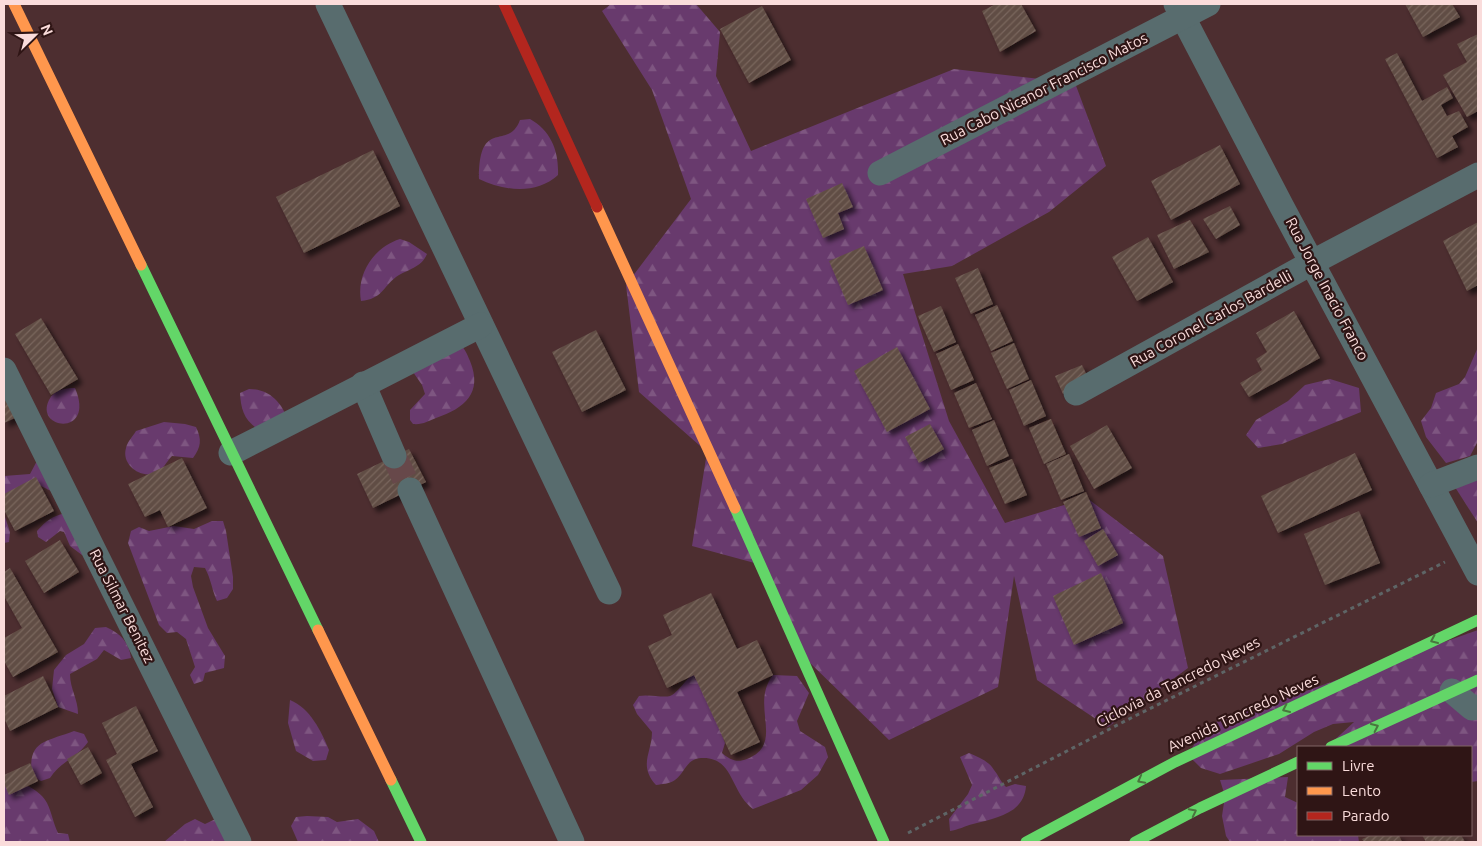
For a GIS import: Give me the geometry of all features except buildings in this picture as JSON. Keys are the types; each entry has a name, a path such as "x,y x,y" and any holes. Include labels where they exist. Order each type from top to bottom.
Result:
{"street":[{"path":"14,4 421,842"},
{"path":"328,4 609,592"},
{"path":"504,4 708,448 884,842"},
{"name":"Rua Cabo Nicanor Francisco Matos","path":"880,173 1180,11 1208,4"},
{"name":"Rua Jorge Inacio Franco","path":"1180,11 1473,563"},
{"name":"Rua Coronel Carlos Bardelli","path":"1076,393 1313,262 1478,175"},
{"path":"231,453 481,325"},
{"name":"Rua Silmar Benitez","path":"4,370 239,842"},
{"path":"363,384 394,456"},
{"path":"1431,485 1478,467"},
{"path":"410,490 572,842"},
{"name":"Avenida Tancredo Neves","path":"1026,842 1175,762 1478,620"},
{"path":"1333,746 1478,680"},
{"path":"1452,691 1472,708 1478,707"},
{"path":"1135,842 1200,808 1297,762"}],"path":[{"name":"Ciclovia da Tancredo Neves","path":"902,836 1435,565 1473,563"}],"green space":[{"path":"611,4 696,4 720,32 716,76 751,151 954,69 1075,83 1106,166 1049,212 952,266 903,274 949,421 1005,523 1087,498 1163,556 1188,668 1108,727 1037,680 1014,576 998,687 889,740 808,661 762,565 692,546 707,452 639,392 626,285 691,199 652,90 602,11"},
{"path":"530,119 543,129 552,142 557,158 558,175 540,186 520,189 499,186 479,179 480,160 484,148 489,141 509,134 515,129 520,120"},
{"path":"400,239 409,242 427,254 424,259 418,265 396,277 374,298 361,301 361,281 369,263 382,248"},
{"path":"460,344 467,354 473,372 473,390 469,398 446,414 419,424 413,424 410,420 410,410 425,394 422,385 413,372"},
{"path":"1478,347 1478,441 1470,456 1446,463 1426,437 1421,421 1431,408 1436,393 1459,384 1465,377"},
{"path":"1330,379 1359,388 1361,412 1282,444 1258,448 1246,435 1256,420 1288,401 1305,385"},
{"path":"67,388 75,388 79,404 78,415 72,421 64,424 50,418 47,410 49,400 54,394"},
{"path":"249,389 264,392 276,400 284,411 290,425 259,430 254,426 244,414 240,399 240,393"},
{"path":"164,422 196,427 200,443 193,458 172,456 156,473 144,474 133,469 126,460 125,454 126,448 136,431"},
{"path":"38,459 57,494 39,485 4,495 4,476 30,474"},
{"path":"1478,476 1478,523 1453,484"},
{"path":"65,513 87,553 82,555 70,546 64,532 60,531 46,542 38,537 37,531 44,524"},
{"path":"4,514 10,532 9,542 4,543"},
{"path":"212,521 223,521 233,577 233,589 227,598 217,601 205,568 194,567 191,576 193,587 208,628 225,656 224,668 205,673 203,681 194,684 190,675 195,667 186,639 177,632 167,633 159,625 128,543 131,531 139,527 149,531 174,526 194,529"},
{"path":"106,627 116,632 123,639 128,647 131,658 121,660 104,650 97,659 70,674 78,714 58,707 52,689 54,670 66,655 84,644 95,628"},
{"path":"1478,630 1478,781 1472,782 1472,746 1328,746 1354,722 1333,724 1314,732 1279,754 1220,774 1201,768 1188,755 1198,738 1212,724 1230,716"},
{"path":"698,670 725,743 722,753 737,761 747,759 758,752 764,744 766,734 764,699 773,675 797,676 809,693 797,721 800,731 825,747 828,757 818,775 801,790 753,809 740,794 726,769 712,759 696,759 673,781 656,785 651,778 647,765 652,732 637,714 633,705 639,696 673,695"},
{"path":"290,700 309,714 314,721 329,750 326,760 313,761 296,751 288,723"},
{"path":"74,731 84,734 88,742 84,747 50,778 41,781 32,776 31,764 36,749 47,741"},
{"path":"969,753 989,764 1006,787 1015,784 1026,786 1024,795 1014,809 999,817 950,831 949,819 968,794 972,785 960,757"},
{"path":"1288,777 1285,797 1297,803 1297,836 1358,836 1359,842 1230,842 1226,836 1222,816 1225,796 1220,780"},
{"path":"4,780 22,783 40,794 47,803 58,833 68,834 70,842 4,842"},
{"path":"222,816 235,842 164,842 185,824 195,819 205,824"},
{"path":"296,817 328,817 337,822 358,819 374,831 379,842 298,842 291,826"}],"tunnel":[{"path":"394,456 410,490"}],"traffic: fast":[{"path":"141,265 318,630"},
{"path":"735,508 884,842"},
{"path":"1026,842 1175,762 1478,620"},
{"path":"1333,746 1478,680"},
{"path":"1135,842 1200,808 1297,762"},
{"path":"391,780 421,842"}],"traffic: slow":[{"path":"14,4 141,265"},
{"path":"597,207 735,508"},
{"path":"318,630 391,780"}],"traffic: jam":[{"path":"504,4 597,207"}]}
